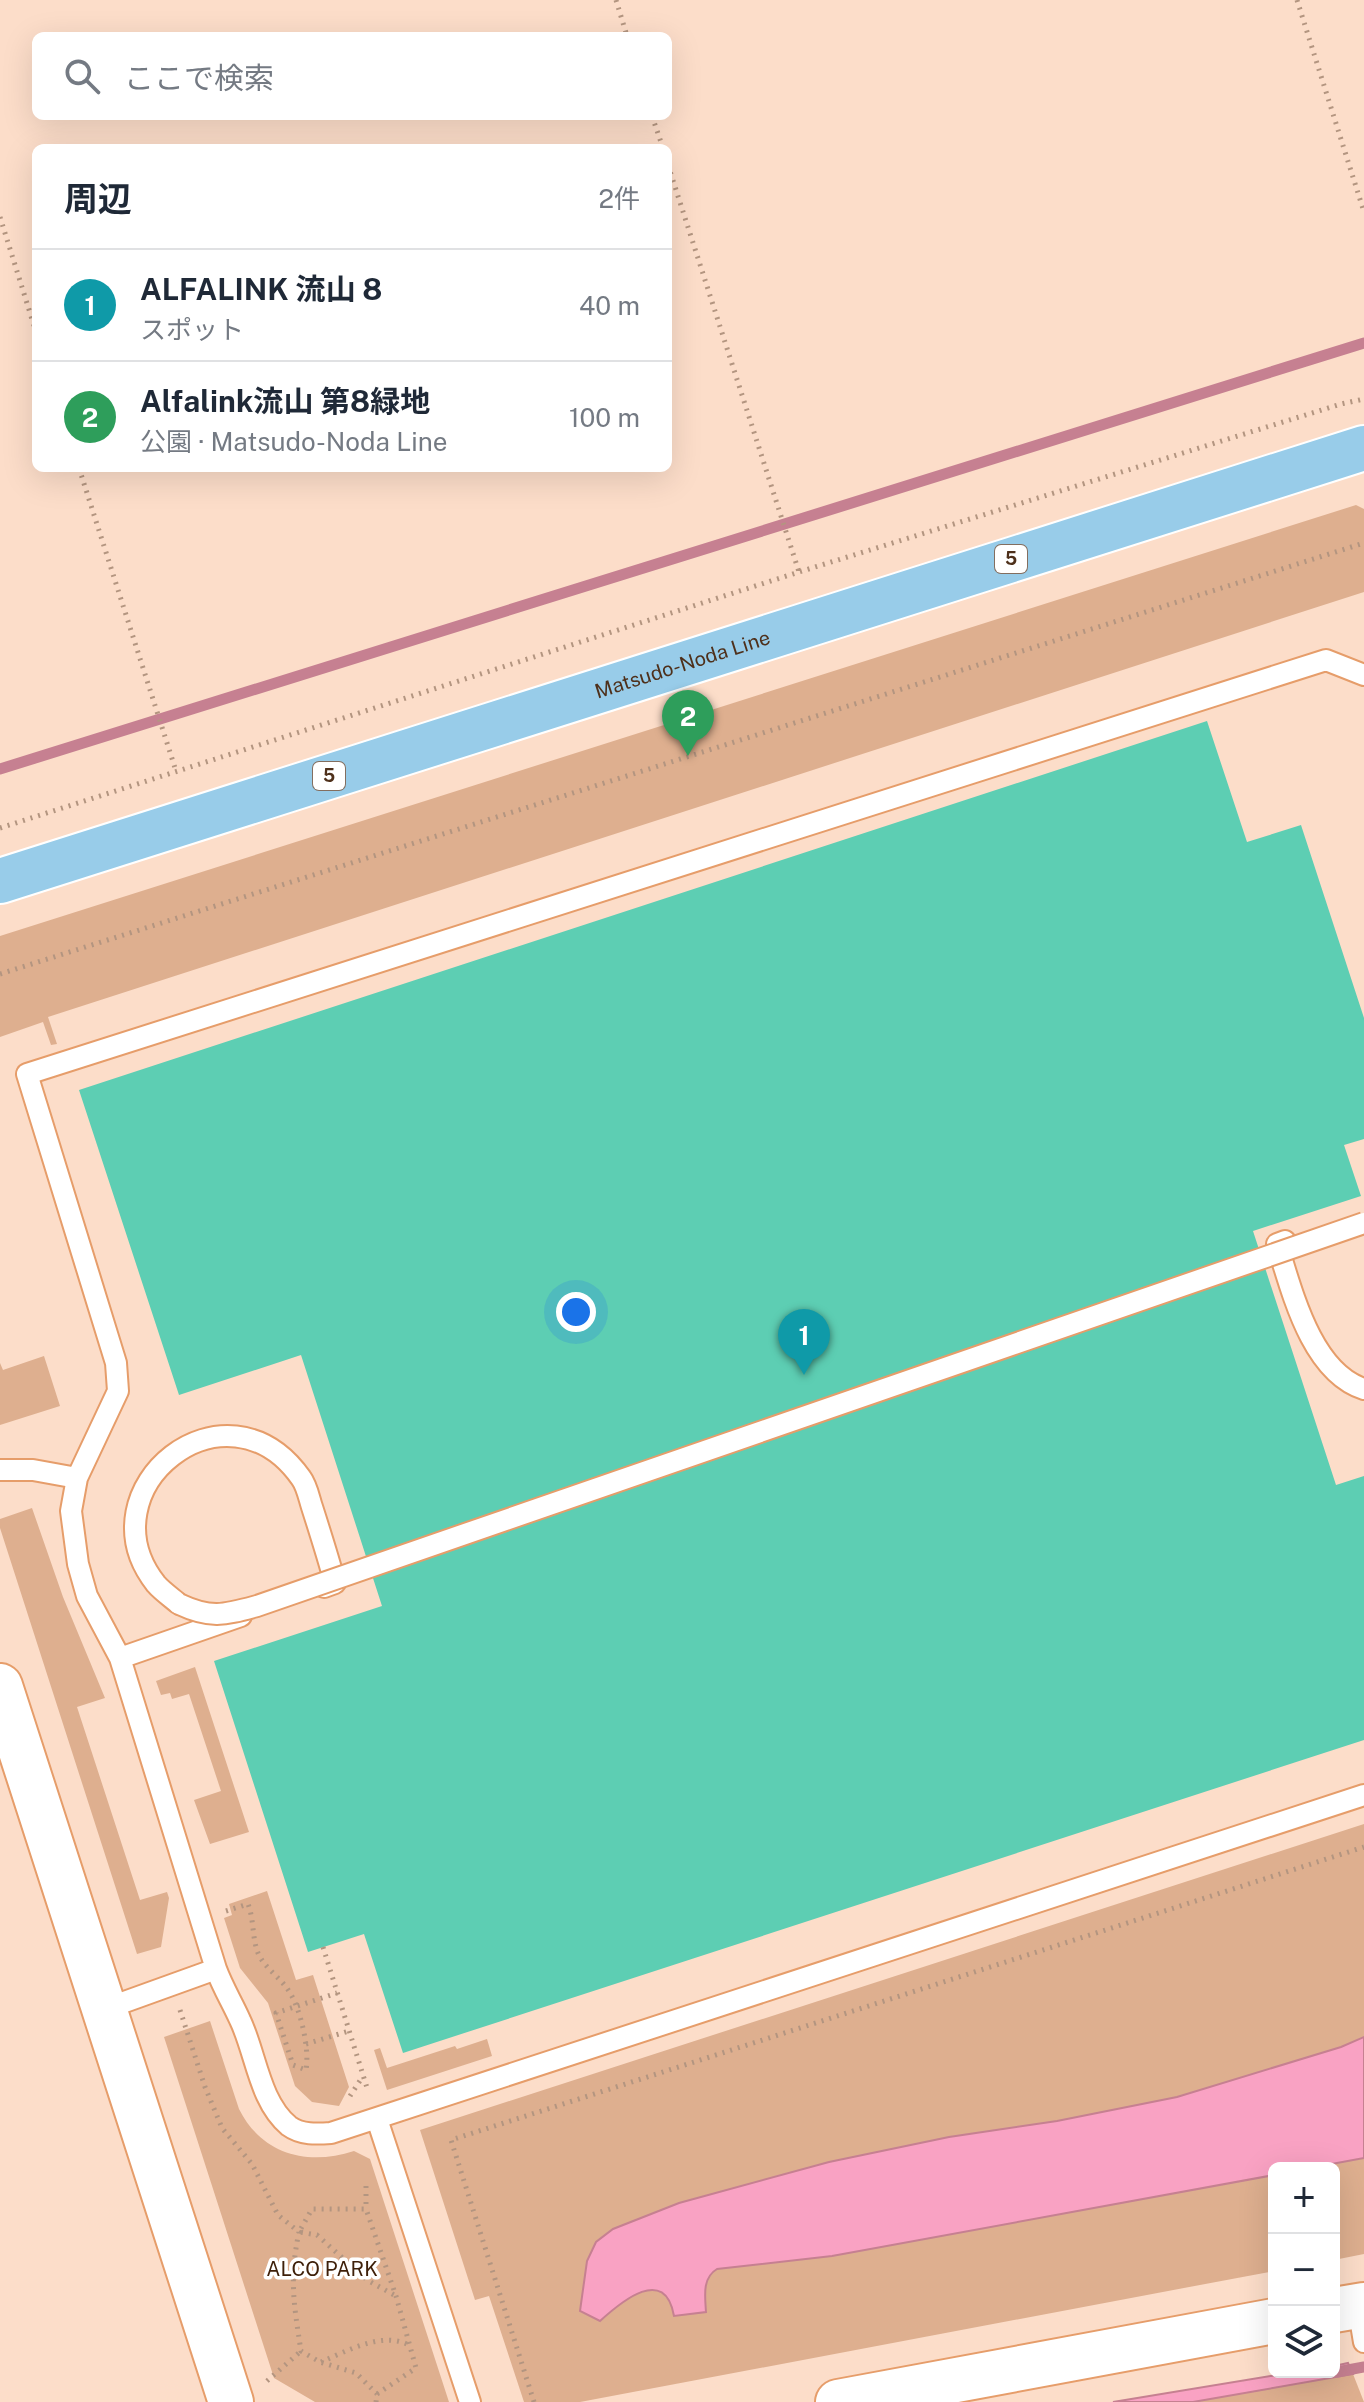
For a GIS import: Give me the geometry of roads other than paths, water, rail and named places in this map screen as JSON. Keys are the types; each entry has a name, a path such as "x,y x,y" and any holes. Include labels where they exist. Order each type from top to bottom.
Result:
{"main road":[{"name":"Matsudo-Noda Line","path":"0,881 1364,448"}],"street":[{"path":"0,1686 105,2009 247,2393"},
{"path":"838,2402 1268,2322"}],"lane":[{"path":"1364,675 1326,660 27,1074 116,1363 118,1391 77,1478 71,1511 78,1564 87,1596 120,1658 224,1992 240,2020 273,2109 291,2128 309,2134 331,2133 377,2119 1364,1795"},
{"path":"1364,1215 1277,1244 1296,1306 1308,1331 1328,1364 1364,1389"},
{"path":"120,1658 335,1583 303,1481 284,1458 259,1442 230,1436 201,1439 174,1452 153,1473 140,1500 135,1529 141,1558 157,1584 179,1604 202,1615 229,1614 257,1606 1364,1223"},
{"path":"0,1470 33,1470 77,1478"},
{"path":"105,2009 216,1969"},
{"path":"377,2119 470,2402"}],"waterway":[{"path":"0,769 1364,343"},
{"path":"1340,2371 1364,2367"}],"place":[{"name":"Alfalink流山 第8緑地","path":"688,756"},
{"name":"ALFALINK 流山 8","path":"804,1375"}],"park label":[{"name":"ALCO PARK","path":"322,2269"}]}
